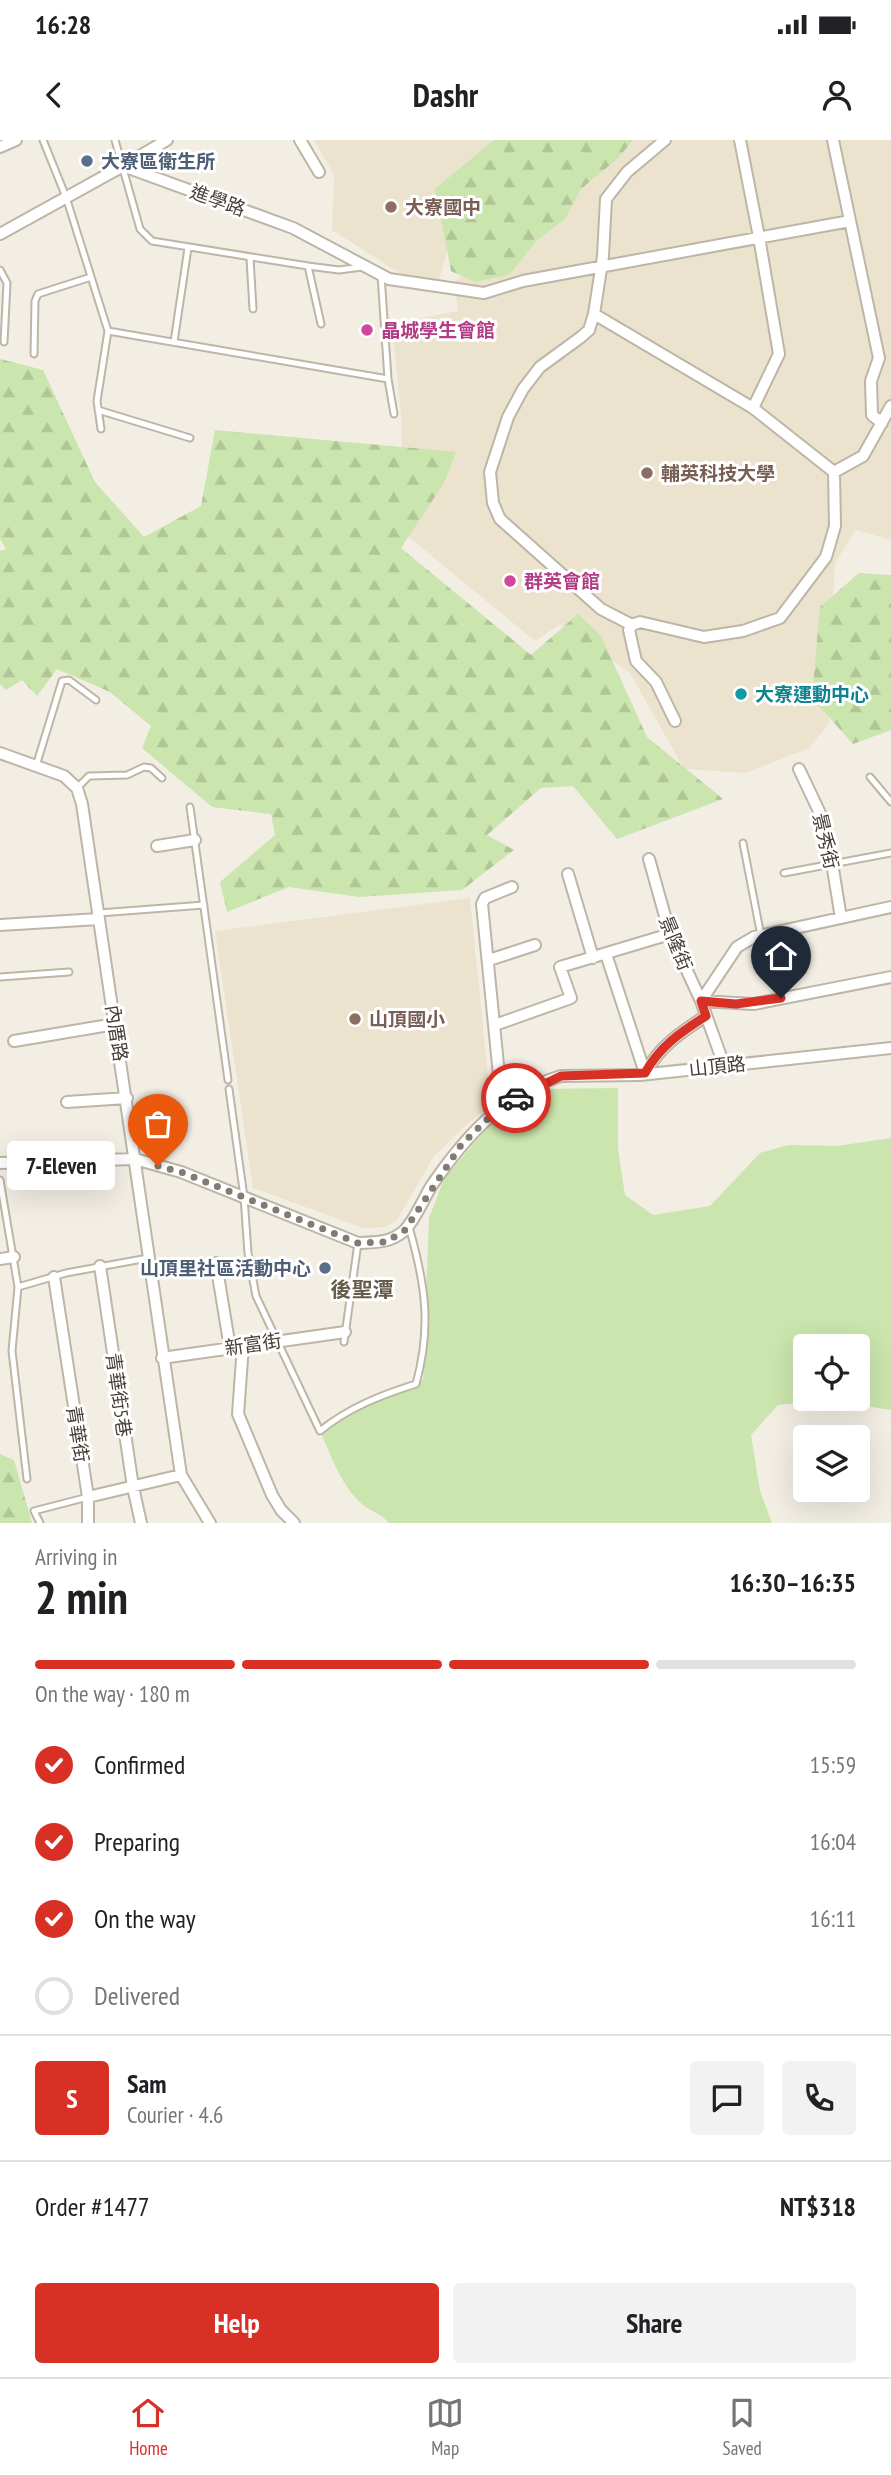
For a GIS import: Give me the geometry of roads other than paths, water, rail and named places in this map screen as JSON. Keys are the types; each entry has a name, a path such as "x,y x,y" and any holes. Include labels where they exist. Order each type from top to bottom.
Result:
{"street":[{"path":"0,147 16,140"},
{"path":"0,234 167,140"},
{"path":"300,140 319,172"},
{"path":"632,625 601,609 500,519 493,503 490,472 508,417 523,388 540,367 589,330 601,268 606,200 627,172 664,140"},
{"path":"740,140 760,237 779,354 753,408"},
{"path":"833,140 879,358 871,381 872,415 882,423"},
{"name":"進學路","path":"122,166 293,228 389,279 484,293 523,281 850,221"},
{"path":"593,314 753,408 834,472"},
{"path":"834,472 863,456 891,406"},
{"path":"675,721 656,681 636,661 629,630 632,625 640,622 704,637 743,631 780,618 826,557 835,526 834,472"},
{"path":"0,753 64,776 77,788"},
{"name":"景秀街","path":"799,769 823,815 841,918"},
{"name":"內厝路","path":"77,788 82,804 116,1024 162,1358 181,1475 210,1523"},
{"path":"157,846 195,840"},
{"name":"景隆街","path":"649,859 670,934 701,1001 724,1065"},
{"path":"568,874 593,958"},
{"path":"502,1105 483,899 512,887"},
{"path":"701,1001 737,947 744,942 891,907"},
{"path":"0,925 99,916"},
{"path":"495,1025 571,998 560,967 670,934"},
{"path":"489,960 535,945"},
{"path":"606,954 645,1073"},
{"path":"701,1001 754,1004 891,978"},
{"path":"645,1073 674,1037 706,1016"},
{"path":"14,1041 116,1024"},
{"name":"山頂路","path":"0,1163 135,1159 181,1172 358,1243 386,1242 405,1230 461,1145 502,1105 561,1076 645,1073 891,1048"},
{"path":"67,1102 127,1098"},
{"path":"0,1259 14,1257"},
{"path":"216,1263 230,1348"},
{"name":"青華街5巷","path":"100,1266 133,1487 141,1523"},
{"name":"青華街","path":"54,1277 88,1497 88,1523"},
{"name":"新富街","path":"162,1358 279,1341 344,1337"},
{"path":"243,1346 239,1414 272,1495 281,1510 294,1523"},
{"path":"88,1497 181,1475"}],"lane":[{"path":"43,140 65,197 108,331 97,401 100,429"},
{"path":"115,140 140,229 160,244 339,270 365,266"},
{"path":"174,342 188,248"},
{"path":"250,258 253,309"},
{"path":"308,266 321,324"},
{"path":"0,270 7,283 4,342"},
{"path":"382,275 388,379 394,414"},
{"path":"34,354 35,302 38,294 91,277"},
{"path":"108,331 388,379"},
{"path":"98,410 190,438"},
{"path":"36,766 62,681 69,680 96,700"},
{"path":"77,788 89,776 128,775 144,766 151,768 162,778"},
{"path":"870,777 891,802"},
{"path":"190,807 228,1080"},
{"path":"743,844 761,936"},
{"path":"784,873 891,853"},
{"path":"99,916 204,905"},
{"path":"0,976 69,972"},
{"path":"229,1089 244,1197 248,1253 256,1296 320,1432 340,1415 385,1393 416,1384 424,1357 426,1306 423,1276 409,1224"},
{"path":"0,1180 18,1287 12,1351 27,1479"},
{"path":"344,1337 358,1243"},
{"path":"18,1287 100,1266 148,1258"},
{"path":"40,1523 34,1511 88,1497"}],"place":[{"name":"大寮區衛生所","path":"87,161"},
{"name":"大寮國中","path":"391,207"},
{"name":"晶城學生會館","path":"367,330"},
{"name":"輔英科技大學","path":"647,473"},
{"name":"群英會館","path":"510,581"},
{"name":"大寮運動中心","path":"741,694"},
{"name":"山頂國小","path":"355,1019"},
{"name":"7-Eleven","path":"158,1166"},
{"name":"山頂里社區活動中心","path":"325,1268"}],"district":[{"name":"後聖潭","path":"362,1290"}]}
